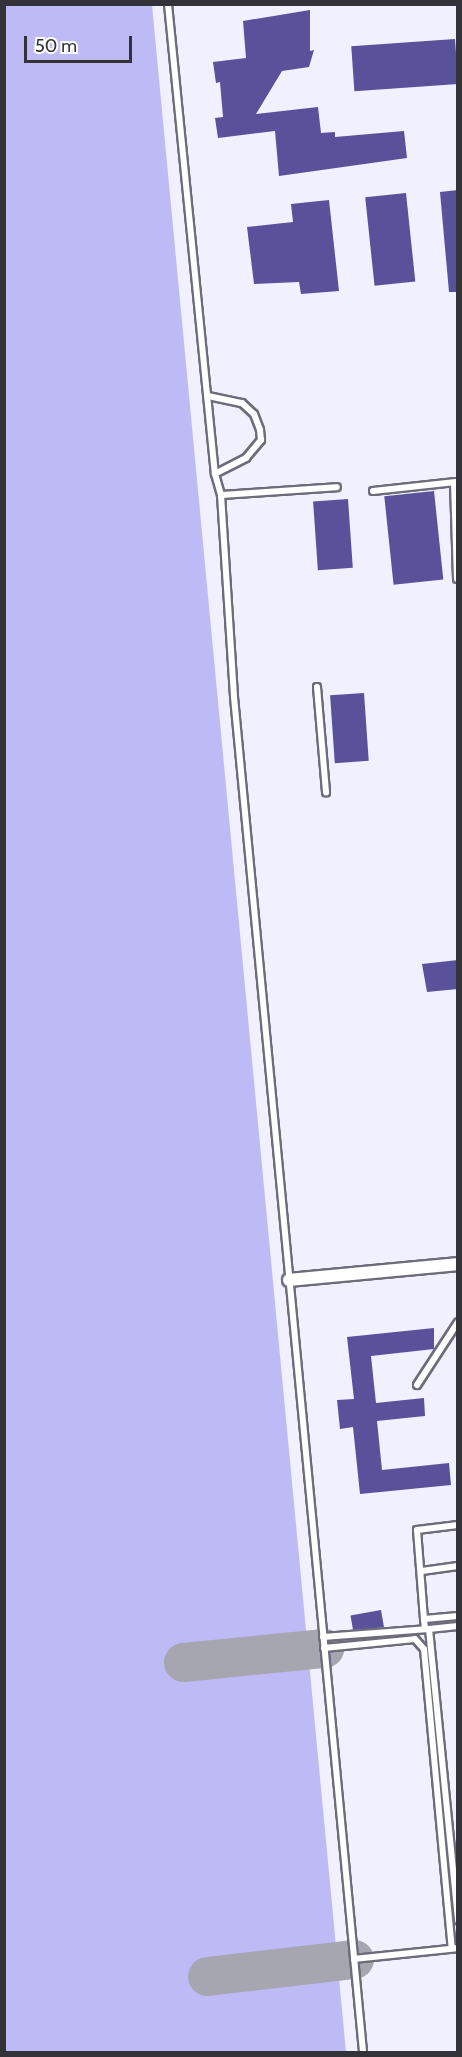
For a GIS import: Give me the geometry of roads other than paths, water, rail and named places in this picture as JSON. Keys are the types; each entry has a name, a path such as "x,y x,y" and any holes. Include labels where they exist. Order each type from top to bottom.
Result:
{"street":[{"path":"289,1280 458,1264"}],"lane":[{"path":"168,4 215,474 221,495 234,697 363,2052"},
{"path":"208,396 242,403 254,414 261,440 246,458 215,474"},
{"path":"373,491 456,482 457,579"},
{"path":"221,495 337,487"},
{"path":"317,687 326,793"},
{"path":"417,1385 458,1322"},
{"path":"458,1525 418,1528 424,1619 427,1629 458,1921"},
{"path":"422,1571 458,1566"},
{"path":"424,1619 458,1616"},
{"path":"323,1637 458,1626"},
{"path":"324,1648 415,1639 424,1649 455,1948 354,1959"}]}
